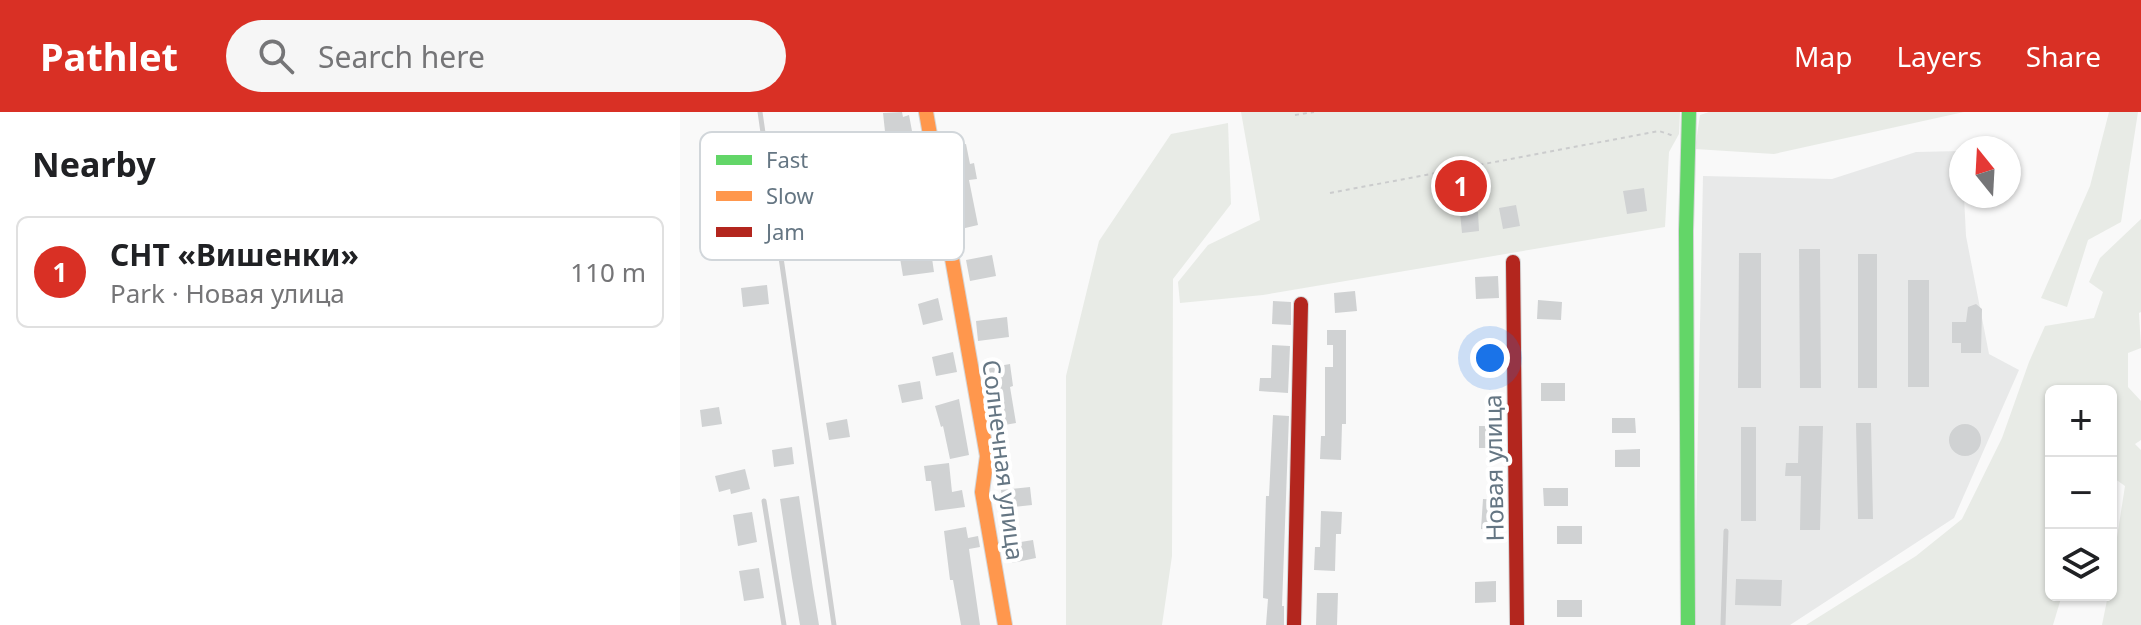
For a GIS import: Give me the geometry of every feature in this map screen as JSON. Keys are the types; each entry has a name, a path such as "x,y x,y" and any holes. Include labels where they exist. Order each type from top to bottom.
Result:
{"street":[{"name":"Солнечная улица","path":"926,112 930,132"},
{"path":"1688,625 1686,231 1689,112"},
{"name":"Солнечная улица","path":"952,260 987,456 982,492 1005,625"},
{"name":"Новая улица","path":"1513,262 1517,625"},
{"path":"1294,625 1301,304"}],"lane":[{"path":"760,112 763,132"},
{"path":"781,260 834,625"},
{"path":"764,501 784,625"},
{"path":"1723,625 1726,531"}],"path":[{"path":"1295,115 1314,112"},
{"path":"1330,193 1659,131 1688,141"}],"shaded area":[{"path":"1241,112 1680,112 1679,134 1669,152 1665,227 1263,295 1180,303 1178,282 1208,245 1260,220"},
{"path":"1709,112 1964,112 1774,154 1695,149 1700,115"},
{"path":"2109,112 2138,112 2121,222 2088,240 2067,307 2041,298 2090,186"},
{"path":"1228,123 1231,204 1173,279 1172,556 1162,625 1066,625 1066,376 1099,241 1171,134"},
{"path":"1949,151 1949,208 1965,208 1966,236 1989,354 2019,370 1954,518 1790,625 1694,625 1703,176 1832,179 1916,152"},
{"path":"2141,219 2141,348 2128,353 2128,387 2141,401 2141,440 2135,444 2141,450 2141,625 2102,625 2107,601 2117,601 2117,537 2125,486 2117,480 2117,385 2045,385 2045,601 2060,601 2053,625 1806,625 1916,556 1962,519 2002,438 2045,326 2094,318 2103,292 2089,282 2100,258"}],"building":[{"path":"902,112 903,117 909,115 912,131 885,132 883,113"},
{"path":"964,144 970,164 974,163 977,179 969,180 978,225 964,228"},
{"path":"1644,188 1647,211 1627,214 1623,191"},
{"path":"1516,205 1520,226 1503,229 1499,208"},
{"path":"1478,212 1479,231 1462,233 1460,213"},
{"path":"1799,249 1820,249 1821,388 1800,388"},
{"path":"1739,253 1761,253 1761,388 1738,388"},
{"path":"1858,254 1877,254 1877,388 1858,388"},
{"path":"992,255 996,276 970,281 966,260"},
{"path":"900,260 932,260 934,272 903,276"},
{"path":"1498,276 1499,298 1476,299 1475,277"},
{"path":"1908,280 1929,280 1929,387 1908,387"},
{"path":"767,285 769,304 743,307 741,288"},
{"path":"1355,291 1357,311 1335,313 1334,293"},
{"path":"938,298 943,320 923,325 918,304"},
{"path":"1538,300 1562,302 1561,320 1537,319"},
{"path":"1273,301 1291,302 1291,325 1272,324"},
{"path":"1976,304 1982,309 1981,353 1961,353 1961,343 1952,343 1952,322 1966,322 1968,307"},
{"path":"1007,317 1009,337 978,341 976,321"},
{"path":"1327,330 1346,330 1346,424 1342,424 1341,460 1320,459 1321,436 1325,436 1325,367 1333,367 1333,345 1327,345"},
{"path":"1272,345 1290,346 1288,393 1259,391 1260,378 1271,378"},
{"path":"953,352 957,372 936,376 932,357"},
{"path":"1010,364 1016,423 993,427 982,369"},
{"path":"920,381 923,399 902,403 898,385"},
{"path":"1541,383 1565,383 1565,401 1541,401"},
{"path":"959,399 969,455 950,459 935,406"},
{"path":"719,407 722,424 702,427 700,410"},
{"path":"1488,414 1500,415 1501,448 1479,448 1479,426 1488,426"},
{"path":"1273,415 1289,416 1282,606 1284,625 1266,625 1268,599 1263,598 1266,496 1269,496"},
{"path":"1612,418 1635,418 1636,433 1612,433"},
{"path":"847,419 850,437 829,440 826,423"},
{"path":"1856,423 1871,423 1873,519 1858,519"},
{"path":"1965,424 1976,429 1981,440 1976,451 1965,456 1954,451 1949,440 1954,429"},
{"path":"1799,426 1823,426 1820,530 1800,530 1801,476 1785,476 1786,463 1798,463"},
{"path":"1741,427 1756,427 1756,521 1741,521"},
{"path":"792,447 794,464 774,467 772,450"},
{"path":"1640,449 1640,467 1615,467 1615,450"},
{"path":"949,463 952,492 962,490 965,507 935,511 931,481 926,481 924,466"},
{"path":"745,469 750,489 731,494 730,489 719,492 715,476"},
{"path":"1030,487 1032,505 1003,508 1001,490"},
{"path":"1543,488 1568,488 1568,506 1544,506"},
{"path":"799,496 819,625 800,625 792,578 780,499"},
{"path":"1483,499 1505,500 1502,531 1481,529"},
{"path":"1321,511 1342,512 1341,534 1336,534 1335,571 1314,570 1315,547 1320,547"},
{"path":"752,512 757,542 738,546 733,515"},
{"path":"1557,526 1582,526 1582,544 1557,544"},
{"path":"966,527 968,538 978,536 980,547 969,549 980,625 961,625 953,580 950,580 944,531"},
{"path":"1033,540 1036,558 1012,563 1009,544"},
{"path":"759,568 764,598 744,601 739,571"},
{"path":"1736,579 1782,580 1781,606 1735,605"},
{"path":"1496,581 1496,602 1475,603 1475,582"},
{"path":"1317,593 1338,593 1337,625 1316,625"},
{"path":"1557,600 1582,600 1582,617 1557,617"}],"traffic: fast":[{"path":"1688,625 1686,231 1689,112"}],"traffic: slow":[{"path":"926,112 930,132"},
{"path":"952,260 987,456 982,492 1005,625"}],"traffic: jam":[{"path":"1513,262 1517,625"},
{"path":"1294,625 1301,304"}],"place":[{"name":"СНТ «Вишенки»","path":"1461,186"}]}
